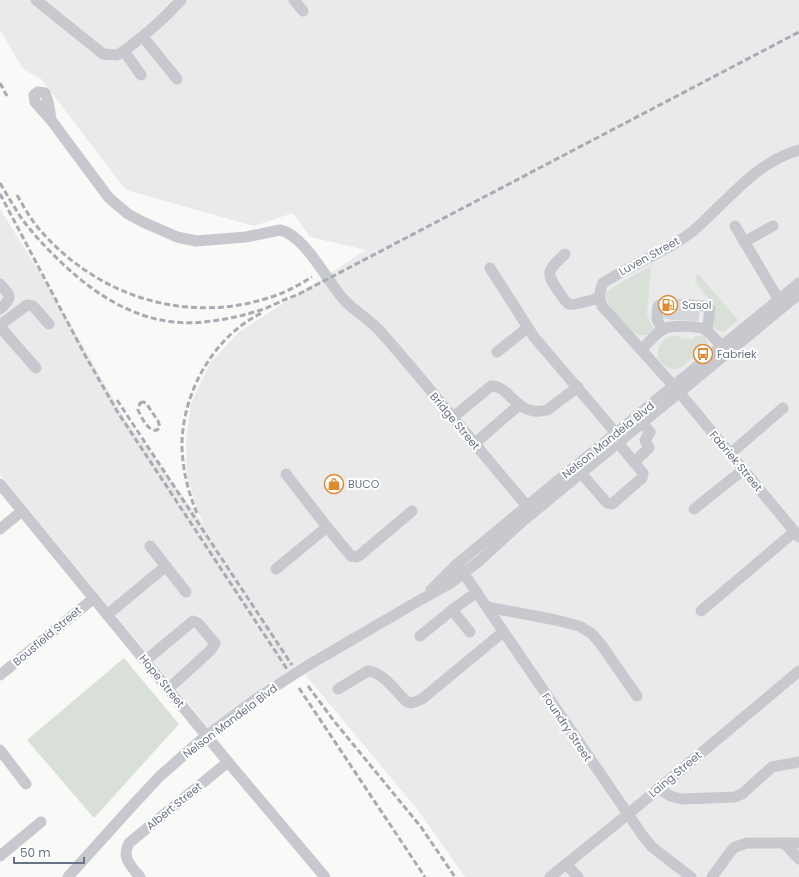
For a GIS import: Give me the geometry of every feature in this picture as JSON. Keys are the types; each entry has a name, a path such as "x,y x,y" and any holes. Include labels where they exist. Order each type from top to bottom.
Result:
{"street":[{"path":"36,0 103,54 117,55 143,37 171,11 180,0"},
{"path":"294,0 303,11"},
{"path":"143,37 177,79"},
{"path":"124,51 141,75"},
{"name":"Bridge Street","path":"51,120 104,193 128,214 162,231 196,241 246,237 276,231 286,231 292,235 307,250 346,301 378,329 530,509"},
{"name":"Luven Street","path":"600,298 600,289 603,283 666,248 692,231 744,181 777,160 799,150"},
{"path":"735,226 779,300"},
{"path":"744,242 773,226"},
{"path":"565,254 553,265 550,275 551,280 565,300 569,304 574,304 600,298 602,306 659,372 676,389"},
{"path":"490,268 534,338 578,387 643,473 642,478 612,504 607,503 581,473"},
{"path":"0,284 10,298 9,301 0,309"},
{"name":"Nelson Mandela Blvd","path":"530,509 581,473 617,438 642,423 676,389 722,347 799,284"},
{"name":"Nelson Mandela Blvd","path":"69,875 160,776 202,740 256,699 307,666 416,602 461,568 676,389 799,294"},
{"path":"36,368 0,326 26,305 33,306 49,324"},
{"path":"641,350 685,318 722,347"},
{"path":"497,352 527,328"},
{"path":"452,418 493,386 500,388 519,405 541,412 547,410 578,387"},
{"name":"Fabriek Street","path":"676,389 797,534"},
{"path":"474,444 519,405"},
{"path":"730,454 783,408"},
{"path":"634,462 648,448 645,440 650,432 642,423"},
{"path":"694,509 743,470"},
{"path":"286,474 326,527 351,556 360,555 412,512"},
{"name":"Hope Street","path":"0,484 228,762 325,877"},
{"path":"0,529 22,511"},
{"path":"276,569 326,527"},
{"path":"701,611 797,534"},
{"path":"150,546 186,592"},
{"path":"107,615 166,566"},
{"name":"Foundry Street","path":"461,568 627,815 652,847 691,877"},
{"path":"420,636 477,592"},
{"name":"Bousfield Street","path":"0,675 94,598"},
{"path":"487,607 556,620 579,626 591,634 600,643 637,696"},
{"path":"452,610 470,632"},
{"path":"145,661 193,621 198,623 214,641 215,643 211,650 168,689"},
{"path":"338,689 368,671 373,671 388,682 407,702 415,702 422,699 503,632"},
{"name":"Laing Street","path":"550,877 627,815 799,671"},
{"path":"0,750 26,784"},
{"name":"Albert Street","path":"140,877 128,862 125,855 129,844 228,762"},
{"path":"658,788 670,796 682,799 735,797 742,794 775,766 799,762"},
{"path":"0,856 42,822"},
{"path":"784,843 799,859"},
{"path":"712,877 735,847 747,844 799,843"},
{"path":"566,864 578,877"}],"shaded area":[{"path":"0,0 799,0 799,877 465,877 417,809 298,666 207,728 0,475 0,209 48,286 125,419 206,527 198,512 187,476 186,439 191,403 210,363 239,332 366,250 310,237 293,213 254,226 126,190 41,79 23,69 0,30"},
{"path":"651,266 647,314 654,329 648,335 639,335 633,332 616,314 609,303 606,293 615,286"},
{"path":"698,274 738,320 725,331 722,332 717,330 713,324 714,305 695,282"},
{"path":"670,336 694,339 695,336 705,336 707,346 680,368 674,369 665,366 658,359 659,348"},
{"path":"124,658 179,724 94,818 27,740"}],"tunnel":[{"path":"673,304 689,305"},
{"path":"676,320 677,304"},
{"path":"685,320 686,305"},
{"path":"667,319 668,308"},
{"path":"693,321 694,311"}],"railway":[{"path":"0,183 13,206 31,231 63,264 94,290 110,300 128,309 164,321 184,323 225,319 261,310 297,295 799,32"},
{"path":"0,83 7,96"},
{"path":"0,194 86,357 117,411 287,669"},
{"path":"17,195 40,230 63,253 89,273 116,288 146,299 176,306 208,308 239,305 271,297 297,286 312,277"},
{"path":"197,513 186,481 182,448 183,428 187,408 203,369 215,352 229,336 244,323 262,313"},
{"path":"117,400 292,665"},
{"path":"140,403 146,403 158,421 160,427 157,430 148,427 143,420 138,410 140,403"},
{"path":"308,686 334,721 421,827 455,877"},
{"path":"299,688 425,877"}],"place":[{"name":"Sasol","path":"668,305"},
{"name":"Fabriek","path":"703,354"},
{"name":"BUCO","path":"334,484"}]}
